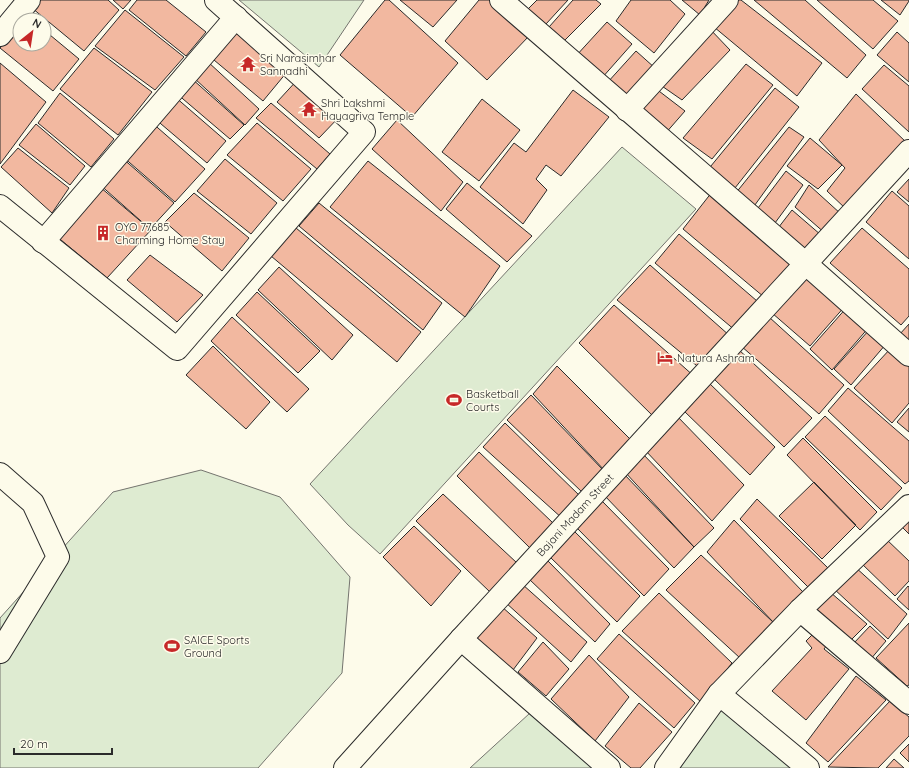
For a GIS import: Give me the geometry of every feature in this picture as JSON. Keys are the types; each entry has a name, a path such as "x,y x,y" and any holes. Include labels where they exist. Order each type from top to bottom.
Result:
{"street":[{"path":"0,35 29,0"},
{"path":"0,206 177,349 364,132 216,0"},
{"path":"501,0 909,355"},
{"path":"627,110 727,0"},
{"path":"43,242 236,17"},
{"name":"Bajani Madam Street","path":"345,768 461,639 909,151"},
{"path":"0,474 33,503 58,557 0,652"},
{"path":"666,768 719,694 800,610 909,506"},
{"path":"800,610 909,703"},
{"path":"461,639 609,768"},
{"path":"719,694 808,768"}],"green space":[{"path":"239,0 364,0 319,67"},
{"name":"Basketball Courts","path":"622,147 696,209 380,554 348,525 310,484"},
{"name":"SAICE Sports Ground","path":"201,470 280,497 350,577 342,673 258,768 0,768 0,618 113,492"},
{"path":"718,706 795,768 677,768"},
{"path":"530,713 598,768 470,768"}],"building":[{"path":"39,0 108,0 119,10 84,51 52,25 52,12 37,12 32,8"},
{"path":"113,0 131,0 123,9"},
{"path":"137,0 166,0 206,32 186,56 129,10"},
{"path":"385,0 389,0 458,63 412,117 340,55"},
{"path":"400,0 457,0 433,27"},
{"path":"479,0 492,0 529,36 487,80 445,41"},
{"path":"537,0 568,0 546,24 528,9"},
{"path":"573,0 596,0 601,4 564,41 549,27"},
{"path":"631,0 670,0 685,14 654,53 616,21"},
{"path":"682,0 709,0 700,15"},
{"path":"738,0 741,0 822,63 797,96 714,27"},
{"path":"754,0 805,0 866,55 847,78"},
{"path":"817,0 873,0 898,21 873,49"},
{"path":"881,0 909,0 909,1 900,15"},
{"path":"125,10 184,57 155,90 95,46"},
{"path":"607,22 632,44 601,79 575,57"},
{"name":"Sri Narasimhar Sannadhi","path":"235,25 287,72 263,101 208,55"},
{"path":"708,27 730,50 682,100 659,84"},
{"path":"897,32 909,43 909,82 877,55"},
{"path":"12,34 12,52 52,52 52,37 79,59 53,91 0,48"},
{"path":"94,48 152,92 118,135 60,89"},
{"path":"636,51 655,68 626,101 607,83"},
{"path":"207,61 259,109 245,125 194,78"},
{"path":"0,63 46,102 0,164"},
{"path":"746,64 773,85 712,159 683,138"},
{"path":"884,65 909,86 909,132 862,89"},
{"name":"Shri Lakshmi Hayagriva Temple","path":"300,77 341,115 319,138 277,102"},
{"path":"191,78 244,125 230,139 176,93"},
{"path":"655,88 685,111 664,135 633,110"},
{"path":"775,88 799,107 731,193 706,172"},
{"path":"573,90 609,117 561,176 546,165 536,179 547,190 523,224 480,187 514,143 526,152"},
{"path":"60,93 114,139 91,167 38,123"},
{"path":"856,94 907,143 846,209 827,191 845,168 819,140"},
{"path":"174,96 226,141 207,163 154,118"},
{"path":"482,99 520,130 479,181 442,152"},
{"path":"271,103 330,154 317,169 256,118"},
{"path":"397,120 463,182 441,211 372,149"},
{"path":"150,121 205,169 175,202 122,156"},
{"path":"257,123 311,169 283,201 227,155"},
{"path":"36,124 85,166 70,185 19,145"},
{"path":"789,127 804,137 752,209 735,194"},
{"path":"810,138 842,165 818,189 787,166"},
{"path":"18,148 69,188 52,213 1,167"},
{"path":"121,157 174,203 150,229 98,183"},
{"path":"225,159 277,203 251,234 197,191"},
{"path":"368,161 500,266 465,317 330,207"},
{"path":"786,171 803,185 772,227 755,212"},
{"path":"909,179 909,202 897,192"},
{"path":"467,183 532,236 507,262 446,209"},
{"path":"809,185 841,214 826,234 795,207"},
{"name":"OYO 77685 Charming Home Stay","path":"100,187 151,230 107,278 55,235"},
{"path":"892,191 909,206 909,259 866,222"},
{"path":"712,192 793,265 764,297 683,229"},
{"path":"194,193 249,238 222,271 165,222"},
{"path":"319,203 442,303 423,330 299,226"},
{"path":"792,210 821,235 804,256 775,232"},
{"path":"296,228 421,332 397,362 271,256"},
{"path":"862,228 909,269 909,316 901,325 830,263"},
{"path":"679,234 757,301 736,331 655,263"},
{"path":"150,255 203,295 177,322 127,280"},
{"path":"650,265 730,336 702,370 617,300"},
{"path":"279,267 353,335 332,360 258,290"},
{"path":"810,273 846,305 810,346 772,313"},
{"path":"257,292 320,351 298,373 236,315"},
{"path":"614,305 695,377 656,419 579,343"},
{"path":"848,306 870,326 832,370 810,349"},
{"path":"232,317 309,389 287,412 211,341"},
{"path":"769,317 844,385 819,414 741,346"},
{"path":"909,324 909,343 899,335"},
{"path":"870,329 886,344 851,385 834,369"},
{"path":"213,346 270,402 246,429 186,375"},
{"path":"891,348 909,363 909,403 892,423 854,388"},
{"path":"738,349 812,418 784,447 712,377"},
{"path":"557,366 633,442 606,472 533,394"},
{"path":"708,382 775,447 750,475 683,410"},
{"path":"848,388 909,441 909,481 905,484 828,411"},
{"path":"531,395 604,471 583,493 507,420"},
{"path":"909,408 909,432 897,422"},
{"path":"675,414 744,485 712,521 644,449"},
{"path":"825,416 902,488 881,510 805,437"},
{"path":"505,423 581,497 563,519 483,447"},
{"path":"803,438 877,512 860,530 787,455"},
{"path":"479,452 553,523 530,548 457,476"},
{"path":"641,452 714,528 694,547 624,471"},
{"path":"623,473 694,547 674,568 603,494"},
{"path":"814,482 856,525 822,559 779,516"},
{"path":"443,494 517,563 490,592 416,521"},
{"path":"757,499 828,568 808,587 740,519"},
{"path":"601,500 669,569 644,596 575,526"},
{"path":"909,518 909,534 901,526"},
{"path":"734,520 803,592 774,623 707,552"},
{"path":"414,526 461,571 431,606 383,557"},
{"path":"573,530 640,596 617,622 550,557"},
{"path":"885,538 909,561 909,581 895,596 860,562"},
{"path":"701,555 774,623 740,658 666,590"},
{"path":"546,559 610,624 595,642 529,579"},
{"path":"854,566 907,614 888,639 833,588"},
{"path":"522,584 587,642 571,662 505,602"},
{"path":"908,586 909,587 909,610 897,599"},
{"path":"830,592 867,624 848,643 809,611"},
{"path":"659,593 732,663 701,702 622,631"},
{"path":"501,606 537,638 513,670 474,637"},
{"path":"909,623 909,685 907,686 876,658"},
{"path":"870,626 886,641 870,660 853,644"},
{"path":"817,630 830,641 824,649 849,669 806,720 772,691 812,648 806,641"},
{"path":"619,634 695,703 674,728 597,659"},
{"path":"543,642 569,669 546,696 518,672"},
{"path":"589,655 629,697 595,741 551,699"},
{"path":"856,676 886,700 828,762 806,743"},
{"path":"890,701 909,717 909,736 878,768 828,767"},
{"path":"639,703 672,732 640,768 631,768 605,746"},
{"path":"909,744 909,762 900,753"},
{"path":"894,759 904,768 886,768"}],"place":[{"name":"Sri Narasimhar Sannadhi","path":"248,64"},
{"name":"Shri Lakshmi Hayagriva Temple","path":"309,109"},
{"name":"OYO 77685 Charming Home Stay","path":"103,233"},
{"name":"Natura Ashram","path":"665,358"},
{"name":"Basketball Courts","path":"454,400"},
{"name":"SAICE Sports Ground","path":"172,646"}]}
